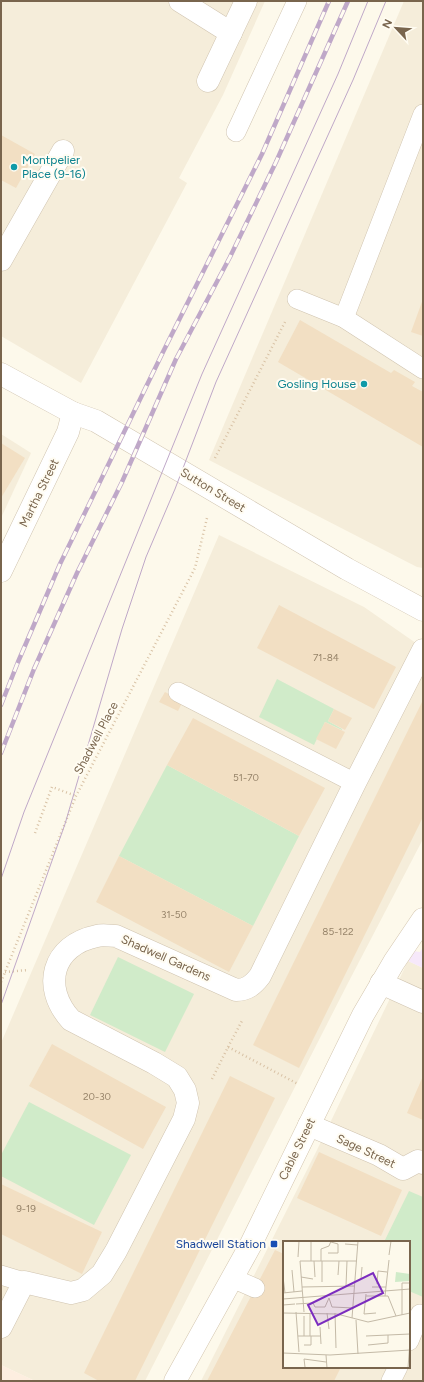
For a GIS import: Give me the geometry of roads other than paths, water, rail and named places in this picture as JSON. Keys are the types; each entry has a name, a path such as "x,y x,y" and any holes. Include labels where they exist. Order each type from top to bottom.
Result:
{"street":[{"path":"180,1 231,33"},
{"path":"208,81 246,1"},
{"path":"3,251 63,151"},
{"name":"Sutton Street","path":"1,374 73,413 96,421 347,569 423,610"},
{"name":"Martha Street","path":"1,570 68,432 73,413"},
{"name":"Shadwell Gardens","path":"24,1282 71,1293 84,1290 102,1274 116,1251 184,1118 188,1104 185,1090 177,1077 154,1063 70,1020 62,1010 56,996 54,981 56,967 62,956 69,947 83,939 99,935 116,936 236,990 243,990 251,986 260,976 355,783 423,650"},
{"name":"Cable Street","path":"175,1381 250,1246 363,1015 381,983 423,919"},
{"path":"381,983 423,1002"},
{"name":"Sage Street","path":"309,1125 380,1155 403,1168 418,1161 423,1163"},
{"path":"1,1327 24,1282"}],"lane":[{"path":"236,132 297,1"},
{"path":"344,318 423,114"},
{"path":"297,299 344,318 423,369"},
{"path":"178,692 355,783"},
{"path":"1,1275 24,1282"},
{"path":"232,1278 255,1288"},
{"path":"410,1339 420,1314"},
{"path":"391,1381 398,1368"}],"tram line":[{"path":"1,879 24,812 202,374 338,74 368,1"},
{"path":"1,1005 65,824 122,629 146,557 175,489 216,382 353,80 386,1"}],"railway":[{"path":"1,705 60,564 163,352 262,154 329,1"},
{"path":"1,753 34,669 77,573 122,482 176,359 230,257 276,162 348,1"}],"place":[{"name":"Montpelier Place (9-16)","path":"14,167"},
{"name":"Gosling House","path":"364,384"},
{"name":"Shadwell Station","path":"274,1244"}]}
